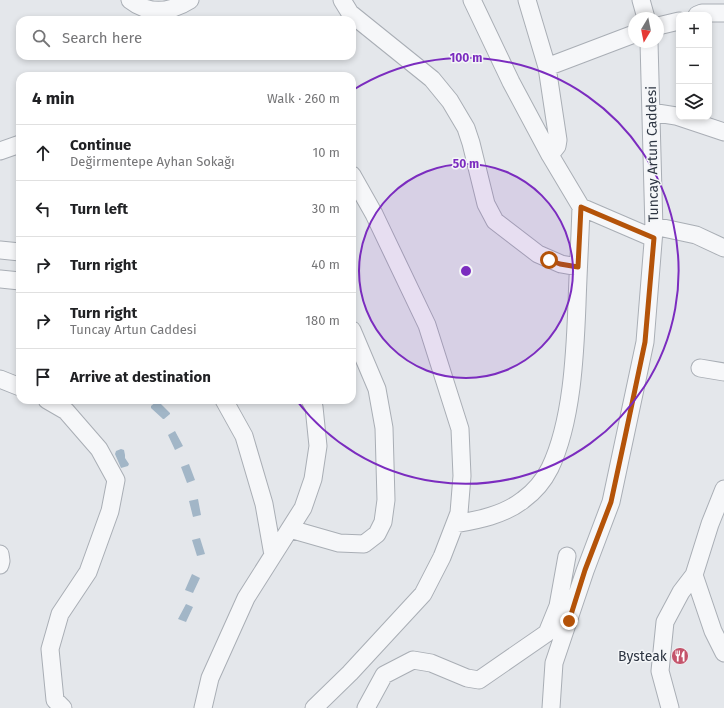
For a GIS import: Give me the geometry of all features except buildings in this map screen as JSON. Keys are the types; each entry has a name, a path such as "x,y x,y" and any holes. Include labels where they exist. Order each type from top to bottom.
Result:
{"street":[{"path":"130,0 148,9 166,10 179,7 190,0"},
{"path":"342,0 353,16"},
{"path":"455,524 482,519 513,508 534,491 550,469 559,448 570,395 576,336 581,207 550,155 511,82 472,0"},
{"path":"527,0 547,68 558,140 557,146 550,155"},
{"path":"641,0 644,12"},
{"path":"712,13 724,13"},
{"path":"356,19 432,79 450,101 466,128 471,142 486,204 495,221 538,254 560,264 578,267"},
{"path":"664,25 676,22"},
{"path":"547,68 628,36"},
{"name":"Tuncay Artun Caddesi","path":"551,708 558,628 585,570 611,502 645,342 654,232 649,48"},
{"path":"651,112 676,116 724,132"},
{"path":"0,151 16,145"},
{"path":"314,708 350,673 423,594 442,557 459,513 462,476 460,429 427,325 374,214 356,182"},
{"path":"581,207 654,232 696,235 724,248"},
{"path":"0,250 16,252"},
{"path":"0,279 16,281"},
{"path":"290,529 339,543 364,544 377,534 383,522 386,500 384,428 377,389 356,339"},
{"path":"700,368 724,372"},
{"path":"0,379 16,385"},
{"path":"54,404 66,411 99,449 116,480 110,511 88,572 60,614 50,649 55,700 63,708"},
{"path":"226,404 244,436 264,504 273,555"},
{"path":"203,708 210,678 246,598 303,508 313,479 318,446 313,404"},
{"path":"670,708 660,671 664,622 681,592 694,575 710,524 724,490"},
{"path":"0,554 0,565"},
{"path":"366,708 384,674 413,660 431,663 467,678 479,680 547,633 558,628 558,606 567,556"},
{"path":"694,575 713,631 724,653"}],"water":[{"path":"153,404 161,404 170,414 163,419 151,408"},
{"path":"175,431 183,446 175,450 168,435"},
{"path":"121,449 124,450 125,458 129,464 128,466 121,468 115,454 116,451"},
{"path":"189,464 195,480 187,483 181,467"},
{"path":"198,499 201,515 193,517 189,501"},
{"path":"200,538 205,554 197,556 192,540"},
{"path":"192,574 200,578 193,593 185,590"},
{"path":"186,604 193,607 186,622 178,619"}],"place":[{"name":"Bysteak","path":"680,656"}],"route":[{"path":"549,260 560,264 578,267 581,207 654,238 645,342 611,502 585,570 569,621"}]}
